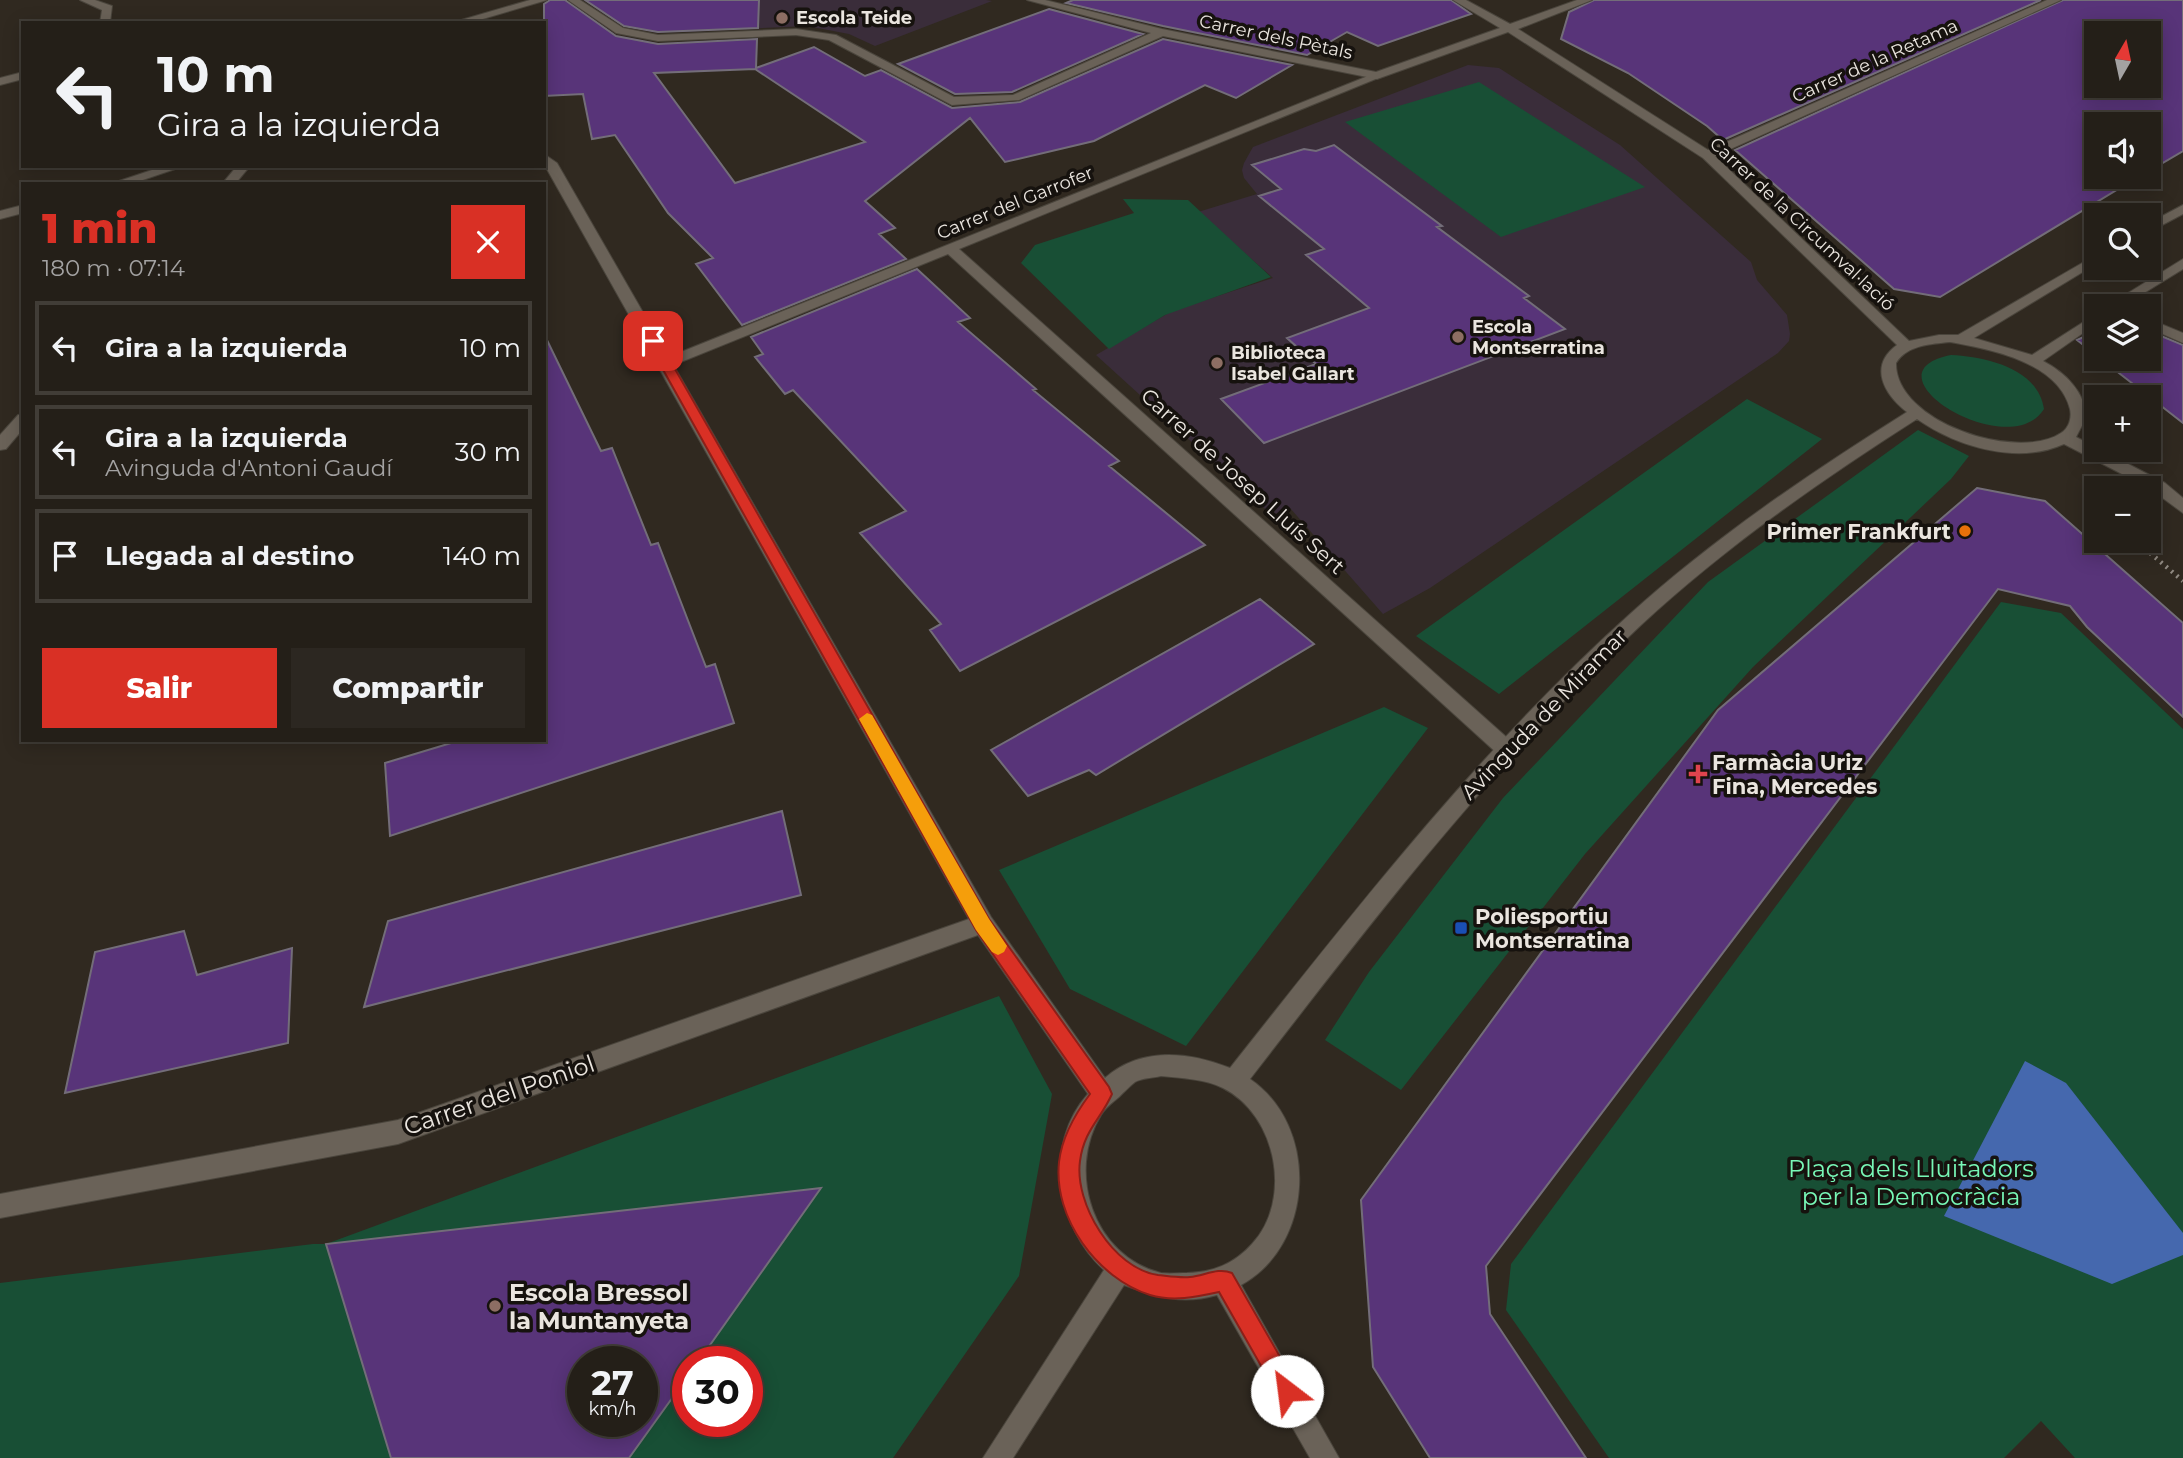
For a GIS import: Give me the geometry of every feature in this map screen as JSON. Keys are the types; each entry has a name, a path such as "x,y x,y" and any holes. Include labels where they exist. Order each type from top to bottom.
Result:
{"street":[{"path":"85,0 108,8 105,21"},
{"path":"463,21 542,0"},
{"path":"573,0 620,31 658,38 796,33 832,37 952,101 1015,98 1162,32"},
{"name":"Carrer dels Pètals","path":"1032,0 1162,32 1384,75"},
{"name":"Carrer de la Circumval·lació","path":"1458,0 1509,28 1707,155 1905,345"},
{"name":"Carrer del Garrofer","path":"666,363 1384,75 1587,0"},
{"name":"Carrer de la Retama","path":"1707,155 2056,0"},
{"path":"0,82 21,76"},
{"path":"546,159 551,163 666,363 983,925 1102,1094"},
{"path":"123,182 171,168"},
{"path":"230,182 242,168"},
{"path":"2161,221 2183,209"},
{"path":"0,215 21,210"},
{"name":"Carrer de Josep Lluís Sert","path":"950,248 1506,749"},
{"path":"2133,294 2183,263"},
{"path":"1962,339 2084,266"},
{"path":"2033,361 2084,326"},
{"path":"2161,329 2183,339"},
{"path":"1962,339 1979,342 2033,361 2069,389 2077,403 2080,416 2075,429 2065,438 2042,447 2012,448 1977,442 1944,430 1916,413 1899,398 1889,374 1888,367 1893,355 1905,345 1924,340 1962,339"},
{"name":"Avinguda de Miramar","path":"1234,1081 1386,888 1506,749 1635,620 1789,496 1916,413"},
{"path":"0,445 21,421"},
{"path":"2065,438 2159,487 2183,507"},
{"name":"Carrer del Poniol","path":"0,1206 398,1132 983,925"},
{"path":"1161,1065 1195,1068 1234,1081 1256,1098 1272,1122 1284,1150 1289,1181 1285,1213 1272,1241 1251,1265 1224,1281 1189,1288 1152,1285 1120,1268 1091,1238 1073,1202 1069,1162 1080,1124 1102,1094 1128,1074 1161,1065"},
{"path":"997,1458 1120,1268"},
{"path":"1224,1281 1325,1458"}],"path":[{"path":"2151,553 2183,581"}],"shaded area":[{"name":"Escola Teide","path":"593,0 992,1 875,46 849,34 807,26 676,32 652,30"},
{"name":"Escola Montserratina","path":"1468,65 1499,68 1620,145 1751,262 1757,280 1787,315 1789,341 1778,353 1430,588 1383,614 1290,508 1272,515 1096,355 1172,311 1273,278 1198,212 1257,194 1244,178 1242,170 1253,147"}],"green space":[{"path":"1479,82 1645,187 1501,237 1345,122"},
{"path":"1123,199 1188,200 1271,277 1165,315 1109,349 1021,263 1035,245 1134,213"},
{"path":"1951,355 1994,362 2021,374 2040,395 2044,409 2026,423 2002,427 1975,421 1950,410 1931,395 1922,379 1927,365"},
{"path":"1747,399 1822,439 1499,694 1416,636"},
{"path":"1918,430 1969,456 1951,479 1753,667 1585,854 1401,1090 1325,1040 1369,972 1503,798 1708,582"},
{"name":"Plaça dels Lluitadors per la Democràcia","path":"2001,602 2061,613 2183,729 2183,1458 2075,1458 2041,1421 2004,1458 1609,1458 1506,1310 1511,1264"},
{"path":"1384,707 1428,728 1186,1046 1070,989 999,870"},
{"path":"999,996 1052,1094 1019,1276 893,1458 0,1458 0,1283 326,1244"}],"water":[{"path":"2025,1061 2066,1083 2183,1233 2183,1255 2112,1284 1944,1216"}],"building":[{"path":"550,0 565,0 616,36 658,44 757,39 756,68 814,47 865,76 881,70 952,108 1020,102 1163,39 1292,65 1236,98 1205,85 1094,141 1005,162 970,118 865,201 895,228 879,234 906,259 742,325 696,264 713,258 668,213 615,135 592,139 583,94 546,96 544,4","holes":["755,69 865,142 735,183 654,73"]},
{"path":"585,0 759,0 758,28 658,32 624,26"},
{"path":"1073,0 1451,0 1471,14 1378,46 1347,32 1307,55 1066,3"},
{"path":"1594,0 2041,0 1723,140 1707,126 1628,73 1561,39 1569,12"},
{"path":"2063,0 2183,0 2183,151 2161,164 2161,112 2084,112 2084,189 2118,189 2095,203 2084,203 2084,210 1940,297 1894,289 1735,150"},
{"path":"1049,9 1143,34 1012,92 955,94 898,64"},
{"path":"1334,145 1442,226 1437,227 1529,296 1524,298 1565,329 1264,443 1221,399 1316,364 1287,338 1369,308 1306,255 1324,249 1259,196 1281,189 1252,165 1304,149 1316,151"},
{"path":"917,269 970,318 958,322 1036,389 1033,390 1119,461 1109,466 1205,545 960,671 930,630 941,624 860,533 906,511 793,390 785,394 755,357 763,354 751,337"},
{"path":"2161,336 2183,345 2183,423 2161,406 2161,385 2134,385 2116,371 2161,371"},
{"path":"2084,337 2084,346 2077,340"},
{"path":"546,338 601,451 612,448 651,545 658,543 706,667 715,664 734,723 390,836 385,763 454,742 546,742"},
{"path":"1977,488 2045,501 2084,535 2084,553 2104,553 2183,623 2183,717 2087,627 2070,606 1998,589 1486,1266 1490,1314 1586,1458 1430,1458 1373,1367 1361,1200 1718,710"},
{"path":"1260,599 1314,644 1096,775 1089,770 1028,796 991,750"},
{"path":"782,811 801,895 364,1007 388,921"},
{"path":"184,931 197,975 292,948 288,1043 65,1093 95,952"},
{"name":"Escola Bressol la Muntanyeta","path":"821,1188 709,1346 672,1346 672,1398 658,1418 658,1346 567,1346 567,1437 644,1437 629,1458 391,1458 326,1244"}],"slow traffic":[{"path":"867,719 983,925 998,946"}],"place":[{"name":"Escola Teide","path":"782,18"},
{"name":"Escola Montserratina","path":"1458,337"},
{"name":"Biblioteca Isabel Gallart","path":"1217,363"},
{"name":"Primer Frankfurt","path":"1965,531"},
{"name":"Farmàcia Uriz Fina, Mercedes","path":"1698,774"},
{"name":"Poliesportiu Montserratina","path":"1461,928"},
{"name":"Escola Bressol la Muntanyeta","path":"495,1306"}],"route":[{"path":"653,341 983,925 1102,1094 1080,1124 1069,1162 1073,1202 1091,1238 1120,1268 1152,1285 1189,1288 1224,1281 1287,1391"}]}
